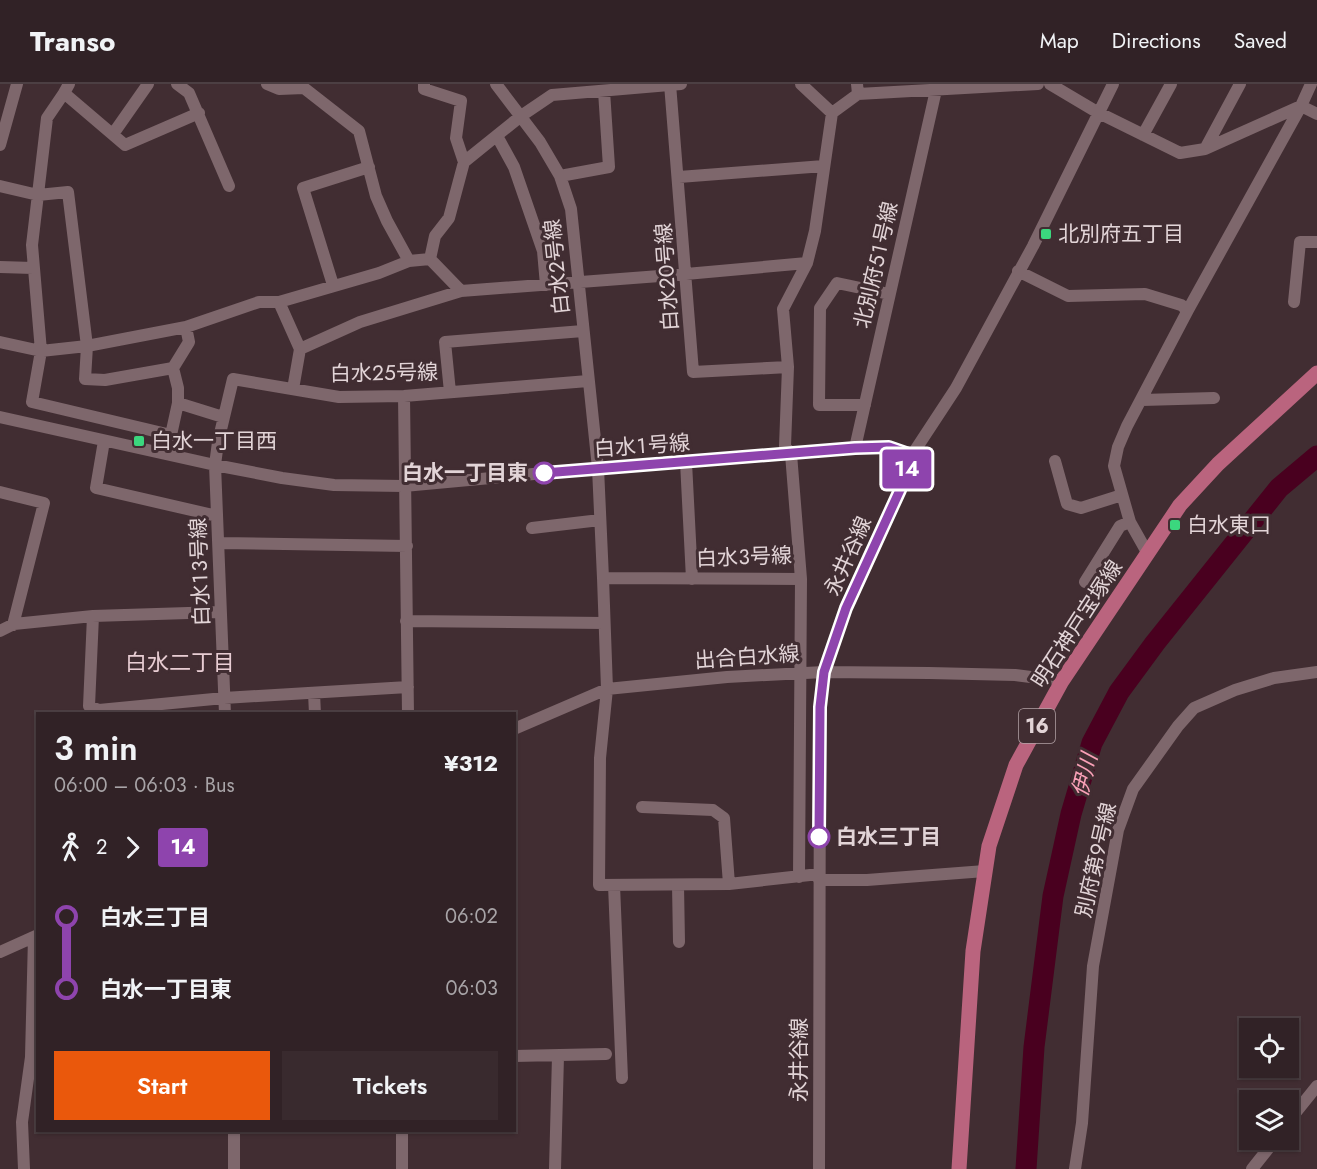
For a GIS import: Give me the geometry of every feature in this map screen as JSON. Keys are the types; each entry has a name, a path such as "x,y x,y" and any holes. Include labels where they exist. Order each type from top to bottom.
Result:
{"main road":[{"name":"明石神戸宝塚線","path":"959,1169 973,951 988,846 1016,765 1062,681 1180,505 1218,464 1317,373"}],"street":[{"path":"0,145 17,84"},
{"path":"113,134 148,84"},
{"path":"177,84 189,93 229,186"},
{"path":"267,84 279,89 304,86 359,131 376,196 409,261"},
{"path":"424,84 424,89 461,101 456,138 464,162 449,218 435,236 430,259"},
{"name":"白水２号線","path":"496,84 540,142 560,176 571,209 598,468 603,578 607,689 600,758 599,885 614,885"},
{"path":"464,162 521,116 552,95 568,89 604,90 674,84"},
{"name":"白水２０号線","path":"674,84 693,372 788,367"},
{"path":"801,84 832,113"},
{"path":"791,454 785,446 788,367 783,309 807,263 815,231 832,113 857,89 936,90 1038,84"},
{"path":"1050,84 1097,112 1180,153 1205,149 1301,106"},
{"name":"永井谷線","path":"819,1169 819,756 820,707 824,672 846,608 900,490 912,455 956,388 1033,246 1097,112 1113,84"},
{"path":"1143,135 1171,84"},
{"path":"1205,149 1240,84"},
{"path":"1148,554 1130,522 1114,466 1122,436 1311,84"},
{"path":"186,327 189,342 173,368 178,388 171,435 32,402 41,351 32,245 47,118 67,88 125,145 199,113"},
{"path":"560,176 609,167 604,90"},
{"name":"北別府５１号線","path":"855,448 936,90"},
{"path":"1301,106 1317,114"},
{"path":"497,136 514,167 543,251 546,285"},
{"path":"679,177 824,166"},
{"path":"333,285 303,188 369,167"},
{"path":"0,186 38,195 68,192 87,346 85,379 105,380 173,368"},
{"path":"1294,302 1300,242 1317,242"},
{"path":"0,342 41,351 87,346 186,327 259,302 279,302 379,273 409,261 430,259"},
{"path":"430,259 461,291"},
{"path":"300,349 360,322 461,291 807,263"},
{"path":"0,267 33,268"},
{"path":"1018,271 1068,296 1145,294 1181,305 1188,310"},
{"path":"865,405 819,405 820,308 837,283 889,294"},
{"path":"279,302 300,349 293,389"},
{"path":"450,392 445,342 583,331"},
{"name":"白水２５号線","path":"215,465 233,379 339,397 404,396 588,381"},
{"path":"404,396 408,712"},
{"path":"1142,400 1214,398"},
{"path":"177,403 224,417"},
{"name":"白水１号線","path":"0,417 215,465 334,485 404,486 855,448 889,447 912,455"},
{"path":"104,441 96,488 217,516"},
{"name":"白水３号線","path":"603,578 801,579 791,454"},
{"path":"1055,461 1067,504 1081,508 1122,495"},
{"path":"686,462 692,579"},
{"name":"白水１３号線","path":"215,465 225,712"},
{"path":"0,492 44,502 13,625"},
{"path":"532,528 600,520"},
{"path":"1085,582 1120,526 1130,522"},
{"path":"219,543 406,546"},
{"path":"799,877 801,579"},
{"path":"0,631 13,625 93,616 220,612"},
{"path":"93,616 89,706 99,710 152,710 224,698 408,687"},
{"path":"406,621 604,623"},
{"name":"出合白水線","path":"516,728 607,689 727,677 824,672 1015,675 1062,681"},
{"name":"別府第９号線","path":"1075,1169 1082,1123 1093,966 1118,830 1133,789 1178,726 1194,708 1235,690 1274,678 1317,672"},
{"path":"314,693 315,712"},
{"path":"800,757 819,756"},
{"path":"642,807 713,810 724,818 729,884"},
{"path":"621,1078 614,885 729,884 799,877 867,880 985,871"},
{"path":"678,885 680,942"},
{"path":"0,952 36,936 34,1057 22,1122 24,1169"},
{"path":"516,1056 606,1054"},
{"path":"555,1169 558,1056"},
{"path":"1299,1108 1317,1086"},
{"path":"234,1132 234,1169"},
{"path":"402,1132 402,1169"},
{"path":"1252,1169 1267,1150"}],"waterway":[{"name":"伊川","path":"1026,1169 1034,1047 1053,896 1071,814 1092,743 1119,692 1155,643 1279,488 1317,456"}],"bus line":[{"name":"14","path":"544,473 855,448 889,447 912,455 900,490 846,608 824,672 820,707 819,837"}],"place":[{"name":"北別府五丁目","path":"1046,234"},
{"name":"白水一丁目西","path":"139,441"},
{"name":"白水一丁目東","path":"544,473"},
{"name":"白水東口","path":"1175,525"},
{"name":"白水三丁目","path":"819,837"}],"district":[{"name":"白水二丁目","path":"180,662"}]}
